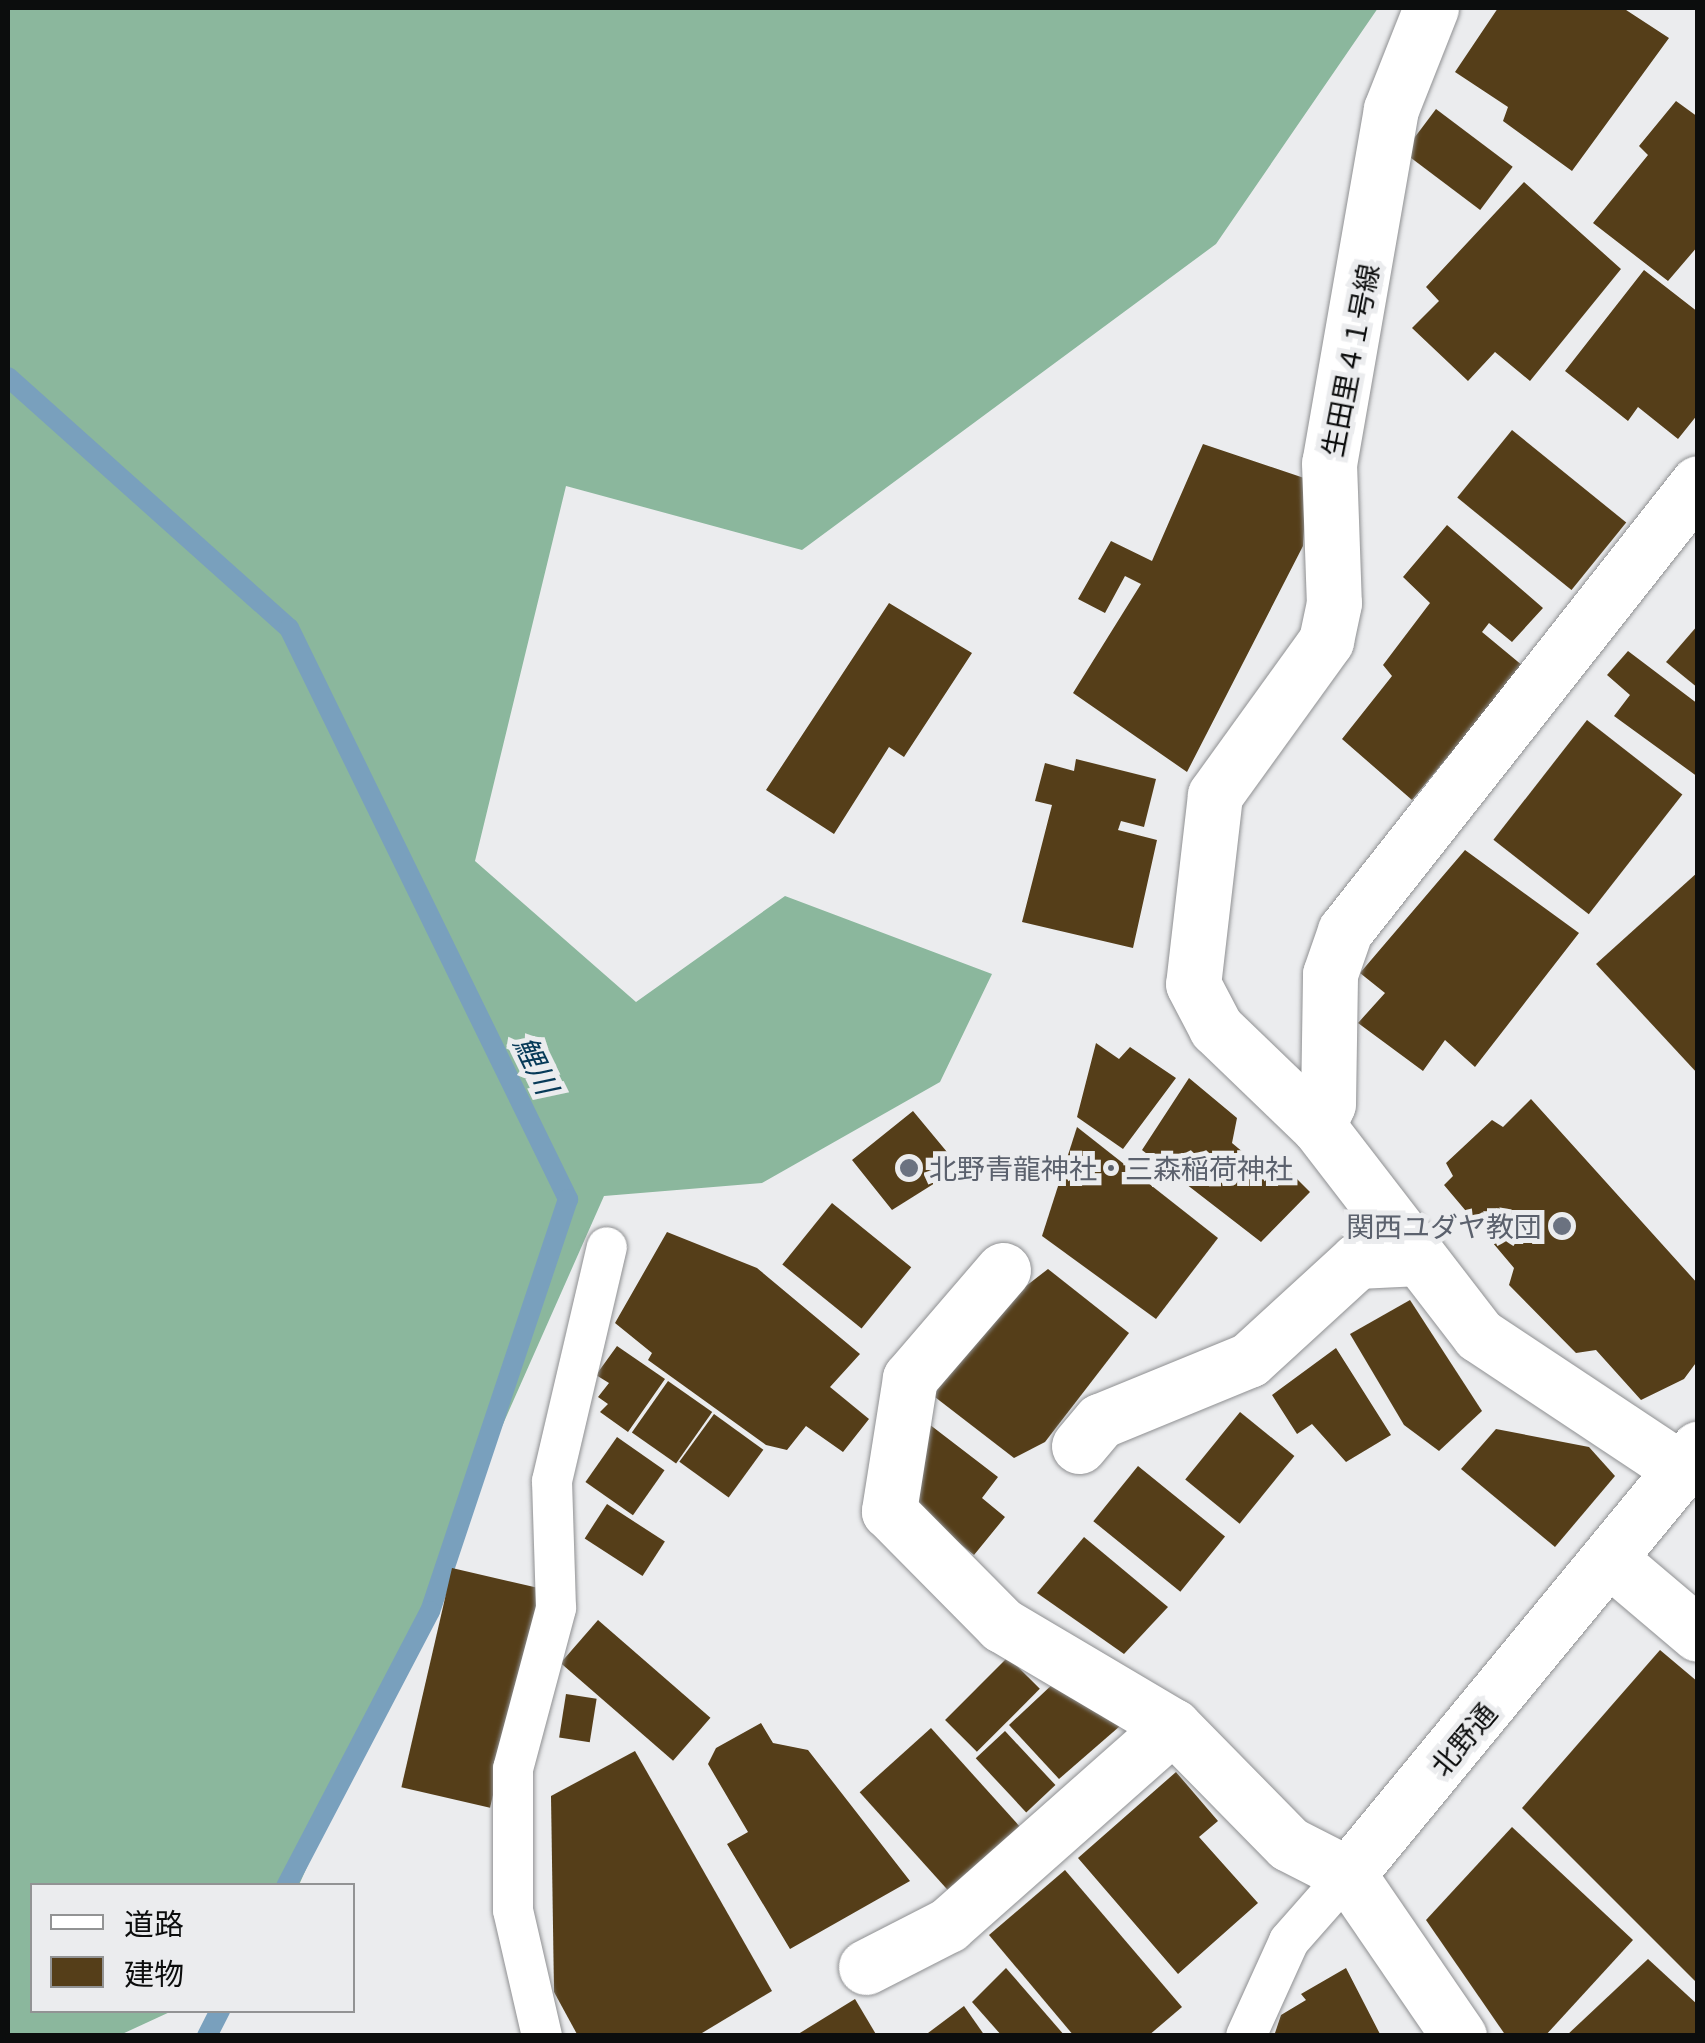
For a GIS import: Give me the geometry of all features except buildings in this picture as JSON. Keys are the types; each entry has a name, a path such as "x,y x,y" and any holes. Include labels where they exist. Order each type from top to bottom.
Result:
{"street":[{"name":"生田里４１号線","path":"1318,1126 1216,1028 1193,984 1215,795 1326,642 1334,602 1329,463 1391,109 1431,8"},
{"path":"1689,1459 1479,1335 1318,1126 1328,1104 1330,974 1345,931 1698,483"},
{"path":"1079,1446 1100,1420 1250,1360 1356,1261 1419,1258"},
{"path":"1004,1270 910,1378 889,1511 1002,1625 1174,1726 1289,1844 1348,1874 1459,2036"},
{"name":"北野通","path":"1348,1874 1613,1562 1689,1459"},
{"path":"1613,1562 1698,1634"},
{"path":"866,1967 948,1924 1174,1726"}],"lane":[{"path":"542,2036 513,1910 512,1769 556,1608 552,1481 607,1247"},
{"path":"1246,2036 1289,1940 1348,1874"}],"green space":[{"path":"8,8 1378,8 1216,244 802,550 566,486 475,861 636,1002 785,896 992,974 940,1082 762,1183 604,1196 300,1883 30,1883 30,2013 168,2013 120,2035 8,2035"}],"waterway":[{"name":"鯉川","path":"8,377 289,628 568,1199 430,1611 288,1883"},
{"name":"鯉川","path":"207,2036 218,2013"}],"place":[{"name":"北野青龍神社・三森稲荷神社","path":"909,1168"},
{"name":"関西ユダヤ教団","path":"1562,1226"}]}
